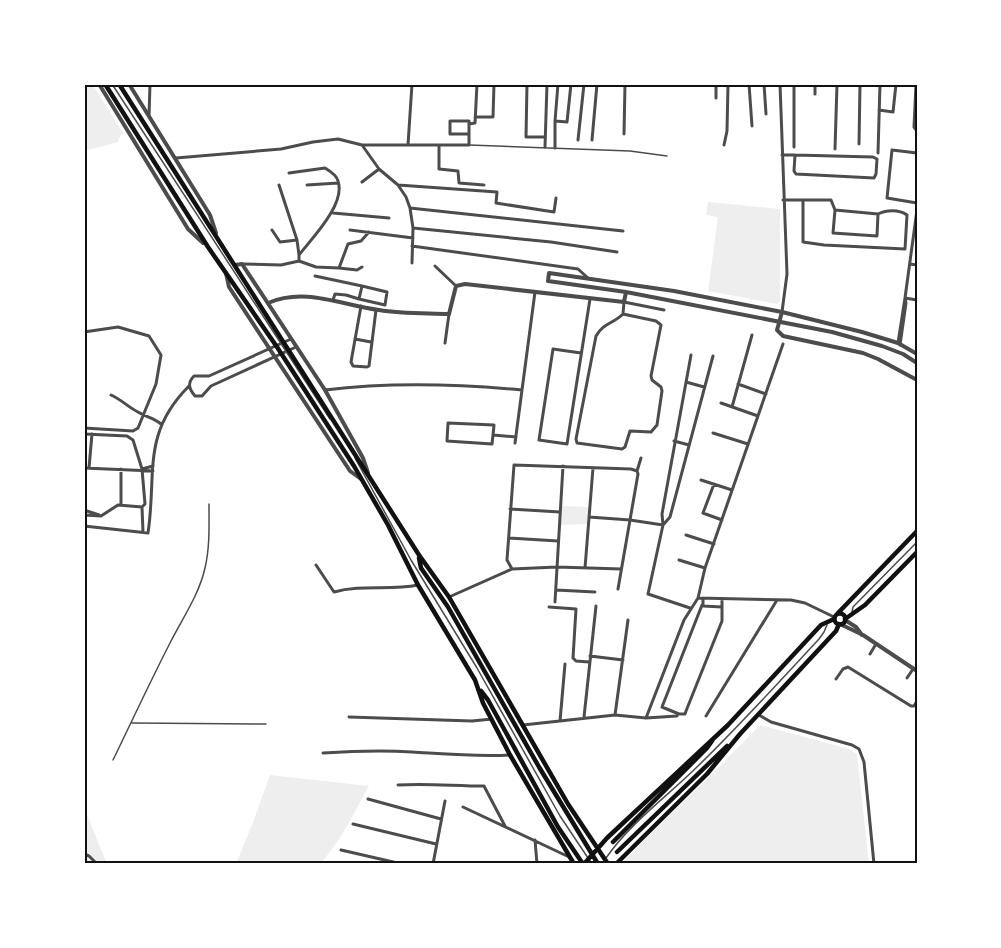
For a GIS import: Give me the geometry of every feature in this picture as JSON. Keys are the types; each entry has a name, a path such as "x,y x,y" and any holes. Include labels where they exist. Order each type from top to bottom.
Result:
{"main road":[{"path":"105,84 208,247 358,464 368,474 419,555 449,597 495,682 496,691 539,767 603,863"},
{"path":"119,84 235,265 242,280 358,464 361,479 388,525 418,585 479,689 488,700 558,827 587,863 596,848 728,725 821,625 843,614 845,619"},
{"path":"835,617 842,607 917,531"},
{"path":"617,852 759,715 845,619 865,605 917,552"},
{"path":"419,555 422,568 523,725 603,863"},
{"path":"835,617 840,624"},
{"path":"479,689 483,703 510,754 572,861 596,848"},
{"path":"613,842 698,758 716,734"},
{"path":"615,864 707,774 740,734"}],"street":[{"path":"99,84 188,229 208,247"},
{"path":"129,84 210,215 218,241"},
{"path":"149,116 150,84"},
{"path":"408,145 412,84"},
{"path":"469,124 475,123 477,84"},
{"path":"475,117 493,117 494,84"},
{"path":"526,84 526,137 545,137"},
{"path":"545,147 547,84"},
{"path":"555,148 558,84"},
{"path":"555,122 567,122 571,84"},
{"path":"578,140 584,84"},
{"path":"592,140 597,84"},
{"path":"624,134 625,84"},
{"path":"716,84 716,98"},
{"path":"724,145 727,131 728,84"},
{"path":"749,84 752,126"},
{"path":"764,84 766,114"},
{"path":"780,84 787,274 777,330 783,336 863,353 917,380"},
{"path":"794,84 794,147"},
{"path":"815,84 815,94"},
{"path":"835,149 837,84"},
{"path":"859,144 860,84"},
{"path":"878,153 880,84"},
{"path":"879,111 893,112 896,84"},
{"path":"916,84 916,130"},
{"path":"176,158 281,149 338,139 362,145 468,145 469,134 469,121 450,121 450,134 469,134"},
{"path":"362,145 379,169 398,185 410,207 413,228 412,263"},
{"path":"439,145 439,169 458,171 459,183 484,185"},
{"path":"917,153 892,150 887,198 917,203"},
{"path":"782,155 795,155 875,158 876,177 796,174 794,173 795,155"},
{"path":"289,173 326,168 339,184 333,213 299,255"},
{"path":"362,182 379,169"},
{"path":"307,185 333,182 339,184"},
{"path":"279,185 297,240 299,261"},
{"path":"398,185 497,192 496,203 554,212 556,198"},
{"path":"783,200 831,200 835,210 834,233 877,236 878,214"},
{"path":"802,200 803,242 905,249 908,215 902,212 885,211 878,214 835,210"},
{"path":"410,207 623,231"},
{"path":"899,344 917,210"},
{"path":"333,213 389,218"},
{"path":"413,228 551,242 617,252"},
{"path":"272,230 280,242 297,240"},
{"path":"350,230 413,238"},
{"path":"339,268 348,244 361,241 369,232"},
{"path":"412,246 578,269 588,278"},
{"path":"235,265 281,265 299,261 316,267 357,270 362,267"},
{"path":"242,264 325,390 363,458 368,474"},
{"path":"910,264 917,266"},
{"path":"435,266 456,286"},
{"path":"226,273 228,287 350,471 361,479"},
{"path":"917,354 899,344 862,332 782,312 622,283 549,273 548,281 626,292 864,340 903,354 917,363"},
{"path":"315,276 387,292 385,305 335,294 333,300"},
{"path":"592,286 594,279"},
{"path":"456,286 465,284 624,302 664,310"},
{"path":"359,299 362,286"},
{"path":"445,343 456,286"},
{"path":"515,443 535,292"},
{"path":"623,314 656,321 661,325 651,376 662,391 657,425 651,432 630,431 625,447 622,449 577,443 598,333 603,326 616,321 623,314 626,292"},
{"path":"268,303 294,296 333,300 376,310 449,314"},
{"path":"905,298 917,300"},
{"path":"581,353 553,349 539,440 567,444 590,299"},
{"path":"361,306 351,362 353,366 368,367 376,310"},
{"path":"84,332 118,327 149,336 160,355 156,384 140,426 133,431 84,428"},
{"path":"732,407 752,334"},
{"path":"84,526 148,534 152,508 152,458 161,424 174,401 189,386 194,376 209,376 291,339"},
{"path":"355,339 372,342"},
{"path":"646,718 690,608 698,598 705,568 783,344"},
{"path":"189,386 195,396 202,396 211,386 296,347"},
{"path":"690,608 648,594 663,525 662,514 674,441 691,355"},
{"path":"663,525 670,517 713,356"},
{"path":"686,382 705,387"},
{"path":"738,384 766,394"},
{"path":"325,390 352,387 440,385 522,390"},
{"path":"111,395 161,424"},
{"path":"721,403 758,416"},
{"path":"448,423 494,425 493,435 492,444 447,441 448,423"},
{"path":"712,433 748,444"},
{"path":"84,434 130,437 134,441 142,469 145,504 142,507 143,532"},
{"path":"89,468 92,434"},
{"path":"493,435 516,437"},
{"path":"674,441 689,445"},
{"path":"618,589 641,458"},
{"path":"512,569 507,560 513,466 516,464 637,471"},
{"path":"142,469 153,466"},
{"path":"555,602 563,466"},
{"path":"84,468 153,471"},
{"path":"585,568 593,468"},
{"path":"121,469 121,505"},
{"path":"701,480 732,490"},
{"path":"714,484 703,513 722,520"},
{"path":"84,515 101,516 121,505 142,507"},
{"path":"510,509 560,512"},
{"path":"84,510 101,516"},
{"path":"589,517 663,525"},
{"path":"686,535 714,544"},
{"path":"509,538 558,541"},
{"path":"679,560 705,568"},
{"path":"316,565 334,592 351,587 391,589 418,585"},
{"path":"449,597 512,569 557,567 621,569"},
{"path":"556,590 595,591"},
{"path":"698,598 778,599 805,603 835,617"},
{"path":"703,598 662,707 682,715 686,711 723,621 722,600"},
{"path":"706,716 778,599"},
{"path":"702,605 722,608"},
{"path":"584,717 596,606"},
{"path":"549,607 576,609 573,658 576,661 589,662"},
{"path":"845,619 863,635"},
{"path":"615,715 628,620"},
{"path":"840,624 863,635 915,670 907,678"},
{"path":"870,654 876,644"},
{"path":"590,656 623,660"},
{"path":"560,721 565,664"},
{"path":"836,679 844,668 848,667 911,706 914,706 917,701"},
{"path":"523,725 615,715 646,718 677,716"},
{"path":"759,715 771,722 859,749 864,762 874,864"},
{"path":"349,717 472,721 492,719"},
{"path":"323,753 356,751 480,756 510,754"},
{"path":"398,785 424,783 443,786 484,786 505,826"},
{"path":"368,799 441,819"},
{"path":"432,864 445,801"},
{"path":"463,807 535,840 572,861"},
{"path":"353,824 436,844"},
{"path":"535,840 537,864"},
{"path":"341,850 402,864"},
{"path":"84,854 97,864"}],"lane":[{"path":"112,84 242,280"},
{"path":"468,145 630,151 667,156"},
{"path":"358,464 411,560 477,668 560,816 584,853 587,863"},
{"path":"113,760 141,699 182,624 199,586 205,568 208,544 209,504"},
{"path":"851,616 853,607 917,542"},
{"path":"842,607 853,607"},
{"path":"603,863 632,828 699,765 825,632 827,623"},
{"path":"825,632 836,631"},
{"path":"131,723 266,724"}],"shaded area":[{"path":"84,84 92,84 124,134 120,136 118,142 84,151"},
{"path":"708,202 780,209 780,300 778,304 708,291 718,217 706,215"},
{"path":"562,506 589,507 588,524 561,525"},
{"path":"760,725 849,749 857,754 869,864 620,864 719,767"},
{"path":"84,755 87,758 85,810 107,864 84,864"},
{"path":"270,775 369,786 342,835 323,861 310,861 303,864 236,864"}]}
